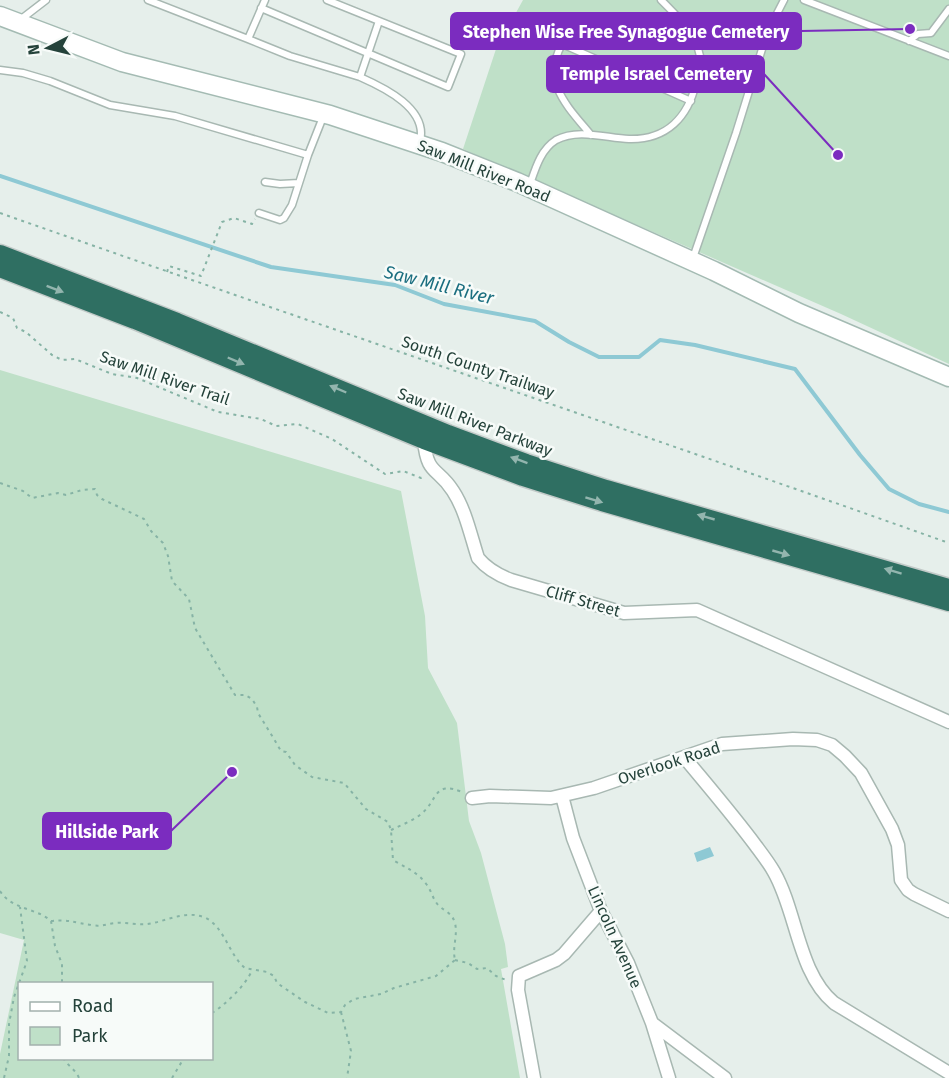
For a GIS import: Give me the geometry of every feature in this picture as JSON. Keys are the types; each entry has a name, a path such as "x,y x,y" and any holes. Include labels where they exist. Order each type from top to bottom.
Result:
{"highway":[{"name":"Saw Mill River Parkway","path":"0,254 157,314 410,419 516,460 616,492 949,588"},
{"name":"Saw Mill River Parkway","path":"0,268 145,324 424,440 513,473 602,502 949,602"}],"main road":[{"name":"Saw Mill River Road","path":"8,19 122,62 325,113 464,160 692,261 799,314 949,377"}],"street":[{"name":"Cliff Street","path":"424,440 425,455 434,472 454,492 478,558 484,566 497,574 624,613 697,610 949,722"},
{"name":"Overlook Road","path":"472,798 490,796 551,798 594,788 722,744 793,739 817,740 831,745 861,773 892,829 898,845 902,880 914,894 949,911"},
{"path":"684,757 739,823 774,871 812,974 822,993 834,1003 949,1073"},
{"name":"Lincoln Avenue","path":"562,796 573,838 601,911 628,963 652,1023 669,1078"},
{"path":"534,1078 518,979 564,954 601,911"},
{"path":"652,1023 725,1078"}],"lane":[{"path":"8,19 46,0"},
{"path":"148,0 290,56 376,84 408,106 419,120 423,130 419,144"},
{"path":"248,39 265,0"},
{"path":"261,8 448,87 461,54 327,0"},
{"path":"529,187 541,155 556,140 575,135 631,139 659,134 680,120 691,101 700,56 692,37 661,0"},
{"path":"692,261 767,33 784,0"},
{"path":"804,0 949,56"},
{"path":"909,41 918,34 931,33 949,9"},
{"path":"360,77 379,21"},
{"path":"591,135 568,107 554,80 555,57 562,44 691,101"},
{"path":"0,70 50,81 110,105 176,116 308,155"},
{"path":"260,213 280,220 284,218 292,205 308,155 325,113"},
{"path":"266,182 299,183"}],"path":[{"name":"South County Trailway","path":"0,213 949,543"},
{"path":"168,272 169,266 201,276 218,227 222,222 234,218 252,224 260,213"},
{"name":"Saw Mill River Trail","path":"0,312 13,318 17,328 26,332 52,356 62,360 75,359 112,374 137,378 218,412 261,419 276,426 298,424 332,439 385,474 403,471 421,478 434,472"},
{"path":"0,483 23,491 32,498 66,495 82,489 94,489 102,499 144,519 151,531 163,543 168,556 172,581 189,599 195,628 228,679 229,687 235,695 245,695 252,699 278,745 295,765 312,777 344,783 366,809 388,822 392,830 393,860 409,867 425,882 433,899 449,912 454,922 455,960"},
{"path":"392,830 424,812 437,792 443,789 452,789 472,798"},
{"path":"0,891 3,896 20,907 44,915 51,921 55,946 62,964 62,982"},
{"path":"19,982 27,961 20,907"},
{"path":"51,921 78,921 92,925 146,924 183,915 202,917 219,929 226,944 242,966 267,972 274,976 277,983 305,1002 328,1013 341,1012"},
{"path":"455,960 468,963 477,969 487,968 496,976 508,981 518,979"},
{"path":"347,1078 351,1051 341,1012 345,1005 354,999 381,994 393,988 436,976 455,960"},
{"path":"213,1012 228,1002 249,978 252,970"},
{"path":"4,1078 9,1056 9,1032 14,997 18,986"},
{"path":"64,1060 80,1078"},
{"path":"172,1078 183,1060"}],"green space":[{"path":"523,0 949,0 949,364 841,314 463,149 496,49"},
{"path":"0,370 401,491 425,616 428,668 457,723 469,821 481,853 505,944 508,967 501,969 520,1078 0,1078 0,1054 24,940 0,933"}],"water":[{"path":"710,847 714,856 697,862 694,853"}],"waterway":[{"name":"Saw Mill River","path":"0,176 271,267 395,285 444,304 535,321 599,357 639,357 660,340 695,345 795,369 860,455 889,489 919,504 949,512"}],"place":[{"name":"Stephen Wise Free Synagogue Cemetery","path":"910,29"},
{"name":"Temple Israel Cemetery","path":"838,155"},
{"name":"Hillside Park","path":"232,772"}]}
